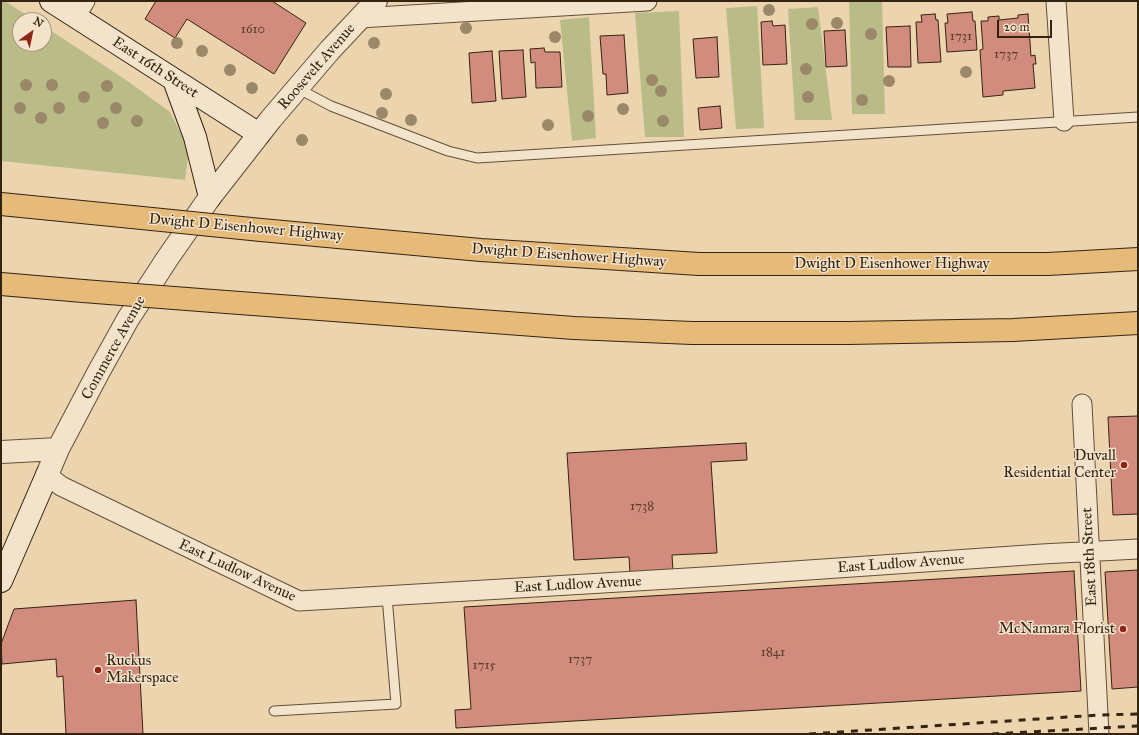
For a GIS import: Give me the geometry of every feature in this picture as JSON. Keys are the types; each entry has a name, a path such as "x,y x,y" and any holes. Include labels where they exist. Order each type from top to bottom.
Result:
{"highway":[{"name":"Dwight D Eisenhower Highway","path":"1,204 481,250 698,264 1048,264 1138,259"},
{"path":"1,284 213,302 558,327 692,333 848,333 1013,330 1138,323"}],"street":[{"name":"East 16th Street","path":"51,1 80,9 174,80 259,134"},
{"name":"Roosevelt Avenue","path":"259,134 297,88 376,1"},
{"path":"360,18 647,1"},
{"path":"1056,1 1064,121"},
{"path":"174,80 195,137 210,197"},
{"name":"Commerce Avenue","path":"1,581 58,449 128,319 210,197 259,134"},
{"name":"East 18th Street","path":"1082,404 1099,734"},
{"path":"1,452 58,449"},
{"name":"East Ludlow Avenue","path":"47,475 68,489 299,601 1138,549"}],"lane":[{"path":"297,88 331,106 448,151 477,158 1138,117"},
{"path":"274,712 396,704 387,596"}],"green space":[{"path":"1,1 5,1 22,12 12,12 12,52 52,52 52,31 126,80 170,112 189,150 185,180 1,161"},
{"path":"849,1 882,1 885,114 852,114"},
{"path":"757,6 764,128 736,129 726,8"},
{"path":"818,7 832,120 795,120 788,9"},
{"path":"679,11 684,137 645,137 635,13"},
{"path":"589,17 596,138 572,141 560,20"}],"building":[{"path":"156,1 272,1 306,23 274,74 187,19 175,38 145,19"},
{"path":"972,12 973,21 975,21 977,50 947,52 945,23 948,23 947,14"},
{"path":"935,14 936,20 938,20 941,62 918,63 916,22 922,22 921,15"},
{"path":"1028,14 1031,56 1035,55 1036,64 1033,64 1035,88 1003,91 1003,95 983,97 980,50 983,49 981,21 988,21 988,17 999,16 999,20 1018,18 1018,15"},
{"path":"772,21 773,26 785,25 787,64 763,65 761,22"},
{"path":"910,26 911,67 888,67 886,27"},
{"path":"845,30 847,66 826,67 824,31"},
{"path":"624,35 628,93 607,95 606,74 603,74 600,36"},
{"path":"717,37 719,77 696,78 693,39"},
{"path":"544,48 545,52 560,52 562,87 536,88 535,62 531,63 530,49"},
{"path":"523,50 526,97 502,99 499,51"},
{"path":"492,51 496,101 472,103 469,53"},
{"path":"720,106 722,128 700,130 698,108"},
{"name":"Duvall Residential Center","path":"1138,416 1138,514 1113,515 1108,417"},
{"path":"746,443 747,460 711,462 717,553 672,555 673,571 630,573 629,557 574,560 567,453"},
{"name":"McNamara Florist","path":"1138,570 1138,687 1112,689 1105,572"},
{"path":"1074,571 1081,691 456,728 455,710 471,709 464,607"},
{"name":"Ruckus Makerspace","path":"136,600 143,734 66,734 63,676 57,677 56,659 2,664 1,644 14,609"}],"railway":[{"path":"809,734 1099,715 1138,714"},
{"path":"992,734 1138,726"}],"place":[{"name":"Duvall Residential Center","path":"1124,465"},
{"name":"McNamara Florist","path":"1123,629"},
{"name":"Ruckus Makerspace","path":"98,670"}]}
